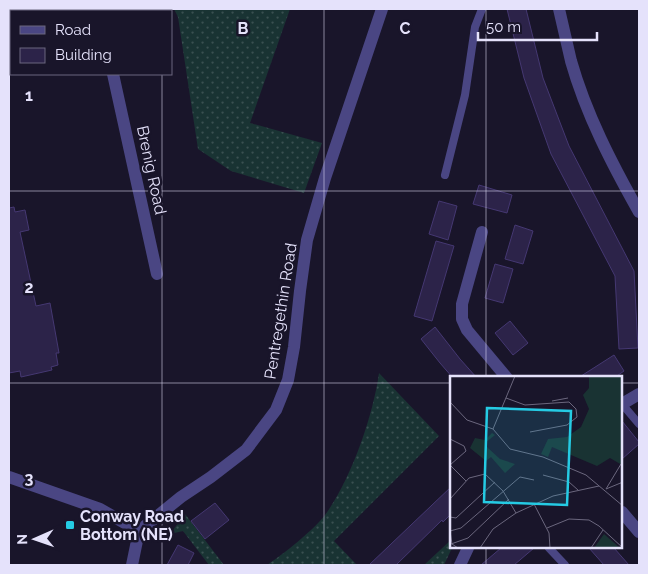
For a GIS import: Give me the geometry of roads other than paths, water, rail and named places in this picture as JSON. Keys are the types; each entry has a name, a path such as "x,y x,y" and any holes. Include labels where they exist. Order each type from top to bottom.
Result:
{"street":[{"name":"Pentregethin Road","path":"139,531 181,497 246,450 276,410 288,380 294,347 307,240 324,178 382,9"},
{"path":"559,9 572,62 586,104 614,169 639,212"},
{"name":"Brenig Road","path":"113,75 157,274"},
{"path":"482,232 462,304 462,319 467,330 505,376"},
{"path":"623,403 639,394"},
{"path":"9,477 100,510 139,531 132,565"},
{"path":"623,513 639,532"},
{"path":"460,565 468,549"}],"lane":[{"path":"445,175 465,95 474,27 482,9"},
{"path":"623,405 639,424"},
{"path":"551,549 565,565"}],"place":[{"name":"Conway Road Bottom (NE)","path":"70,525"}]}
